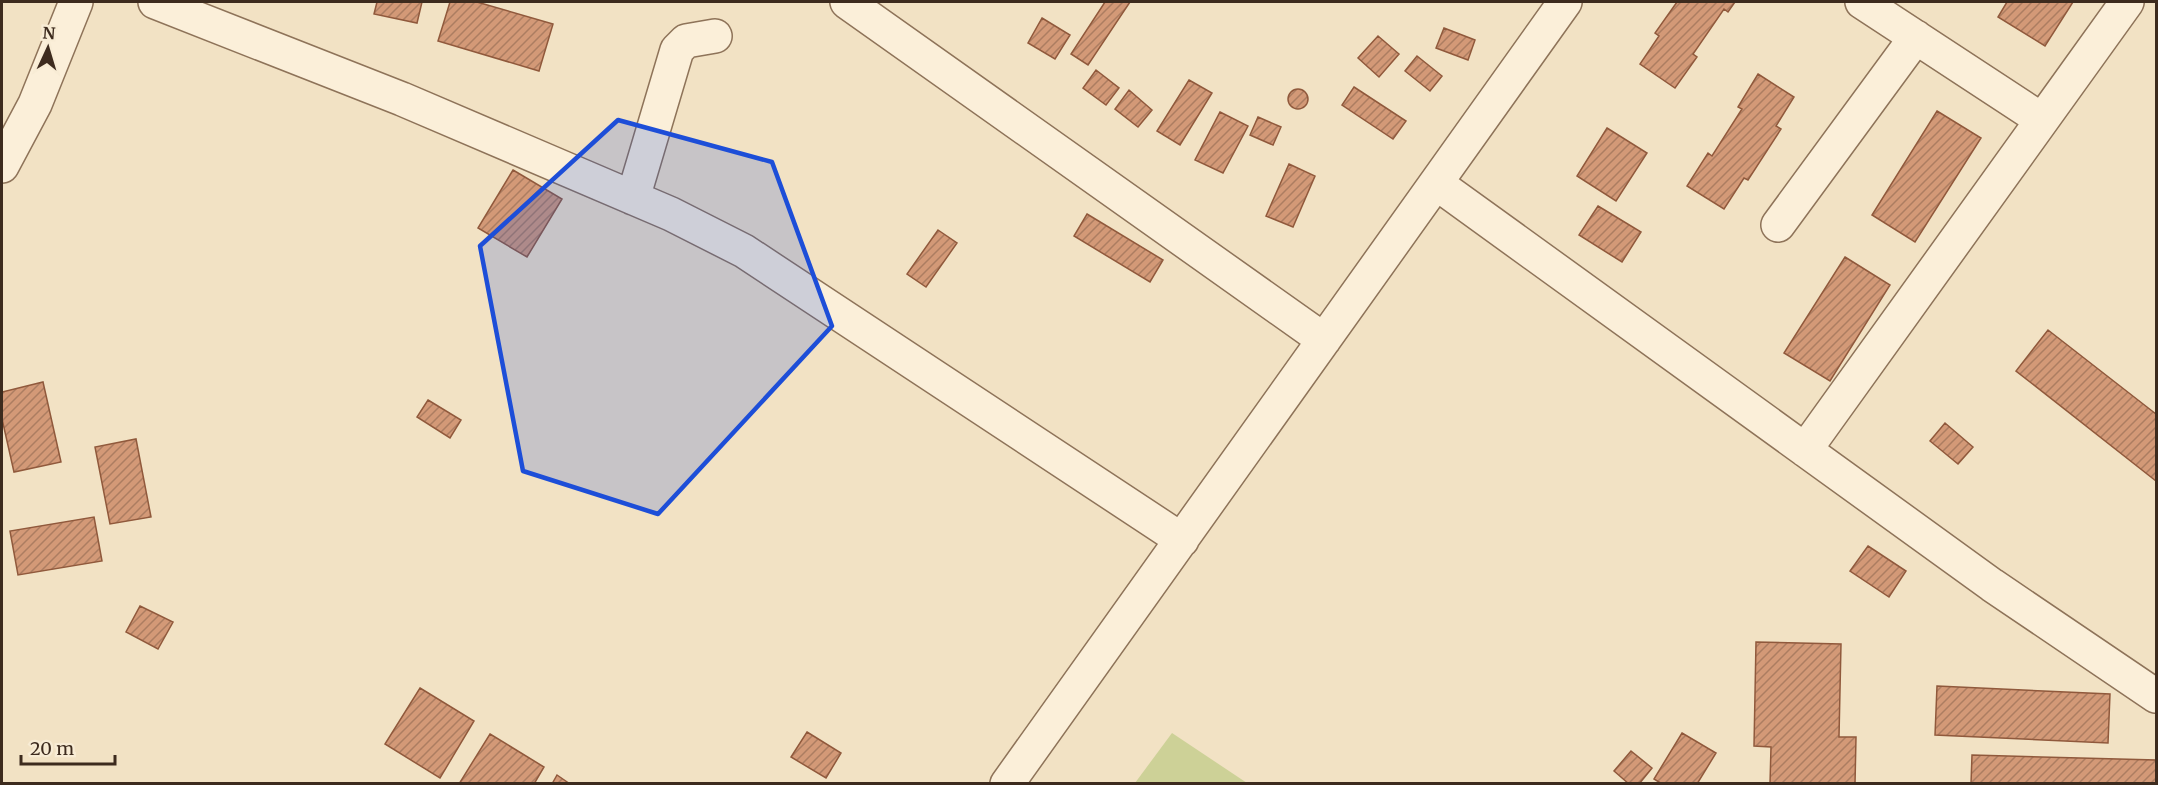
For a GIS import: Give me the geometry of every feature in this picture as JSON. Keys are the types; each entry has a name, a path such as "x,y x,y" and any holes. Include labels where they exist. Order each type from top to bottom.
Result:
{"street":[{"path":"2,166 34,104 76,2"},
{"path":"155,2 402,99 670,214 744,251 1182,540"},
{"path":"847,2 1324,340"},
{"path":"1007,783 1565,2"},
{"path":"1862,2 2042,120"},
{"path":"1805,450 2127,2"},
{"path":"633,198 677,50 686,41 715,36"},
{"path":"1778,225 1916,37"},
{"path":"1436,183 1992,585 2157,696"}],"highlighted area":[{"path":"618,120 772,162 832,326 658,514 523,471 480,246"}],"green space":[{"path":"1172,733 1247,783 1135,783"}],"building":[{"path":"377,2 422,2 417,23 374,14"},
{"path":"450,2 477,2 553,24 539,71 438,41"},
{"path":"1105,2 1130,2 1088,65 1071,54"},
{"path":"1677,2 1735,2 1728,12 1724,9 1693,54 1697,57 1675,88 1640,64 1659,36 1655,33"},
{"path":"2007,2 2073,2 2045,46 1998,17"},
{"path":"1042,18 1070,35 1055,59 1028,43"},
{"path":"1444,28 1475,40 1468,60 1436,48"},
{"path":"1378,36 1399,54 1379,77 1358,58"},
{"path":"1417,56 1442,76 1430,91 1405,71"},
{"path":"1096,70 1119,88 1106,105 1083,88"},
{"path":"1758,74 1794,97 1776,126 1781,129 1748,180 1744,178 1724,209 1687,186 1708,153 1712,156 1742,109 1738,107"},
{"path":"1189,80 1212,93 1180,145 1157,131"},
{"path":"1354,87 1406,121 1393,139 1342,105"},
{"path":"1298,89 1305,92 1308,99 1305,106 1298,109 1291,106 1288,99 1291,92"},
{"path":"1129,90 1152,110 1138,127 1115,109"},
{"path":"1937,111 1981,138 1915,242 1872,215"},
{"path":"1220,112 1248,126 1223,173 1195,160"},
{"path":"1258,117 1281,127 1273,145 1250,135"},
{"path":"1607,128 1647,153 1616,201 1577,176"},
{"path":"1289,164 1315,176 1293,227 1266,216"},
{"path":"513,170 562,199 527,257 478,228"},
{"path":"1598,206 1641,232 1622,262 1579,235"},
{"path":"1087,214 1163,260 1150,282 1074,236"},
{"path":"938,230 957,243 926,287 907,274"},
{"path":"1845,257 1890,285 1830,381 1784,353"},
{"path":"2048,330 2156,414 2156,481 2016,371"},
{"path":"43,382 61,462 14,472 2,419 2,392"},
{"path":"428,400 461,420 450,438 417,417"},
{"path":"1945,423 1973,447 1958,464 1930,441"},
{"path":"136,439 151,517 110,524 95,447"},
{"path":"94,517 102,561 18,575 10,531"},
{"path":"1868,546 1906,571 1889,597 1850,571"},
{"path":"140,606 173,622 158,649 126,632"},
{"path":"1756,642 1841,644 1839,737 1856,737 1855,784 1770,784 1771,747 1754,746"},
{"path":"1937,686 2110,694 2108,743 1935,735"},
{"path":"420,688 474,721 440,778 385,744"},
{"path":"807,732 841,753 826,778 791,757"},
{"path":"1682,733 1716,753 1697,784 1662,784 1654,779"},
{"path":"490,734 544,767 534,784 459,784"},
{"path":"1631,751 1652,768 1639,784 1629,784 1614,771"},
{"path":"1972,755 2156,760 2156,784 1971,784"},
{"path":"557,775 570,784 552,784"}]}
